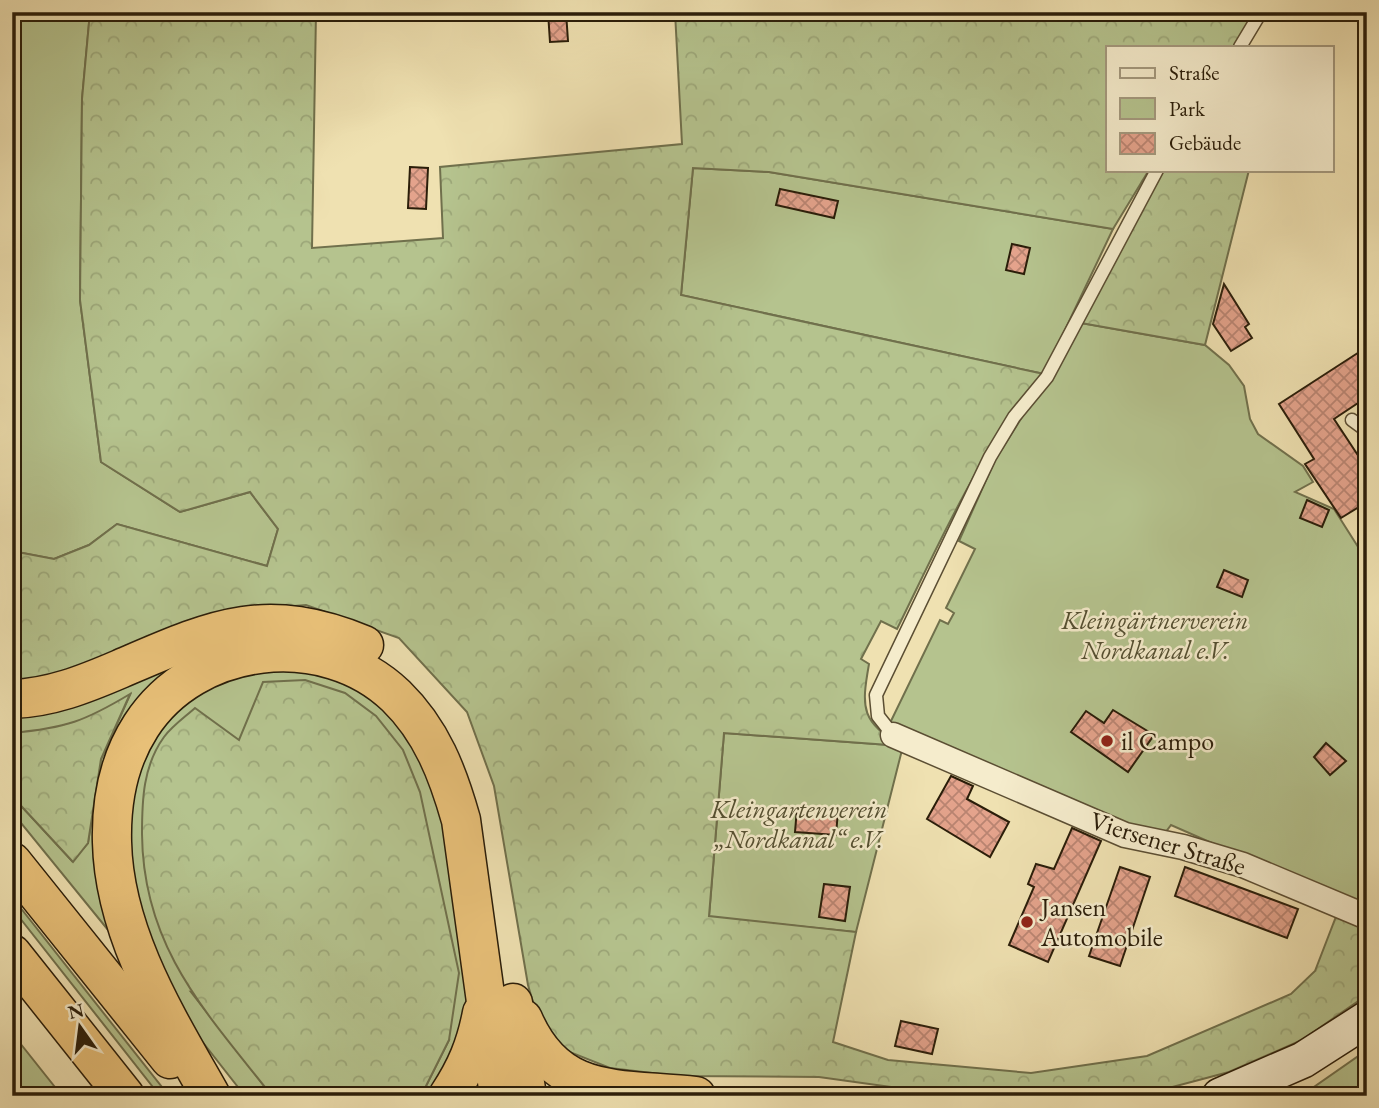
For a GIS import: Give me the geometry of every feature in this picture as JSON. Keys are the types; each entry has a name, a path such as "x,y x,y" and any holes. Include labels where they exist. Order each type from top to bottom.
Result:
{"highway":[{"path":"12,699 34,698 84,685 191,638 235,625 279,622 327,630 369,647 412,677 445,717 470,763 486,814 498,992 499,1096"},
{"path":"211,1096 169,1021 137,954 118,892 112,844 114,799 123,761 142,725 170,694 203,670 241,656 280,650 319,655 360,670 395,695 427,733 449,777 461,820 498,992 527,1096"},
{"path":"12,862 199,1096"},
{"path":"12,954 125,1096"},
{"path":"448,1096 465,1070 498,992"},
{"path":"498,992 548,1061 575,1079 610,1089 696,1096"}],"main road":[{"path":"1220,1096 1303,1060 1367,1019"}],"street":[{"name":"Viersener Straße","path":"893,735 1125,835 1183,847 1242,865 1367,917"}],"lane":[{"path":"1241,46 1261,12"},
{"path":"893,735 878,716 876,695 990,457 1014,417 1047,377 1156,172"},
{"path":"1352,420 1367,431"}],"green space":[{"path":"12,12 90,12 82,99 80,300 101,462 180,512 250,492 278,529 267,566 117,524 89,545 54,559 12,551"},
{"path":"90,12 316,12 312,248 443,238 440,167 682,144 675,12 1091,12 1092,17 1255,15 1234,46 1106,46 1106,172 1148,172 1113,229 769,172 693,168 681,295 1044,374 980,465 897,629 881,621 861,659 869,664 865,692 867,713 879,729 903,746 724,733 709,916 856,932 833,1042 888,1060 1031,1073 1147,1056 1291,994 1315,971 1337,914 1367,923 1367,995 1302,1040 1229,1072 1146,1094 1035,1096 961,1089 891,1087 819,1077 677,1076 610,1068 567,1051 539,1023 528,985 494,786 467,712 399,638 306,605 218,612 66,677 12,685 12,551 54,559 89,545 117,524 267,566 278,529 250,492 180,512 101,462 80,300 82,99"},
{"path":"693,168 769,172 1113,229 1044,374 681,295"},
{"path":"1161,172 1248,172 1205,345 1081,323"},
{"name":"Kleingärtnerverein Nordkanal e.V.","path":"1081,323 1205,345 1229,365 1244,386 1250,419 1258,434 1303,466 1313,482 1295,492 1334,509 1367,561 1367,911 1171,825 1162,837 1128,827 890,723 940,620 948,624 954,613 946,608 975,549 959,541 995,460"},
{"path":"196,650 111,753 117,941 12,812 12,796 72,861 88,843 101,759 130,695 87,720 48,730 12,733 12,715"},
{"path":"303,669 355,685 394,716 423,756 443,810 469,981 462,1042 430,1096 421,1096 449,1040 191,992 272,1096 245,1096 201,1040 158,967 134,898 125,834 133,772 156,729 200,689 250,670"},
{"path":"305,680 345,693 376,716 403,750 420,792 459,973 449,1040 421,1096 272,1096 202,1006 166,945 153,911 145,875 142,809 148,771 164,737 195,708 239,740 263,682"},
{"path":"130,694 101,759 88,843 73,862 12,796 12,733 47,729 74,722"},
{"name":"Kleingartenverein „Nordkanal“ e.V.","path":"724,733 903,746 856,932 709,917"},
{"path":"12,897 169,1096 160,1096 12,908"},
{"path":"12,1033 62,1096 12,1096"},
{"path":"1367,1050 1367,1096 1301,1096"}],"building":[{"path":"548,12 566,12 568,41 550,42"},
{"path":"410,167 428,168 426,209 408,208"},
{"path":"780,189 838,201 834,218 776,205"},
{"path":"1012,244 1030,248 1024,274 1006,270"},
{"path":"1224,284 1249,324 1245,327 1252,338 1231,351 1213,324"},
{"path":"1367,347 1367,397 1334,419 1367,469 1367,502 1341,518 1305,464 1314,459 1279,404"},
{"path":"1307,500 1329,510 1322,527 1300,518"},
{"path":"1224,570 1248,580 1242,597 1217,587"},
{"name":"il Campo","path":"1113,710 1154,735 1128,772 1071,732 1086,711 1104,723"},
{"path":"1326,743 1346,761 1330,775 1314,757"},
{"path":"951,776 973,786 967,799 1009,822 990,857 927,819"},
{"path":"797,808 838,811 836,835 795,832"},
{"path":"1072,828 1101,841 1048,962 1009,945 1034,887 1028,884 1036,864 1054,869"},
{"path":"1120,867 1150,877 1120,966 1089,956"},
{"path":"1185,867 1298,909 1287,938 1175,896"},
{"path":"824,884 850,887 845,921 819,917"},
{"path":"901,1021 938,1029 932,1054 895,1046"}],"place":[{"name":"il Campo","path":"1107,741"},
{"name":"Jansen Automobile","path":"1027,922"}]}
